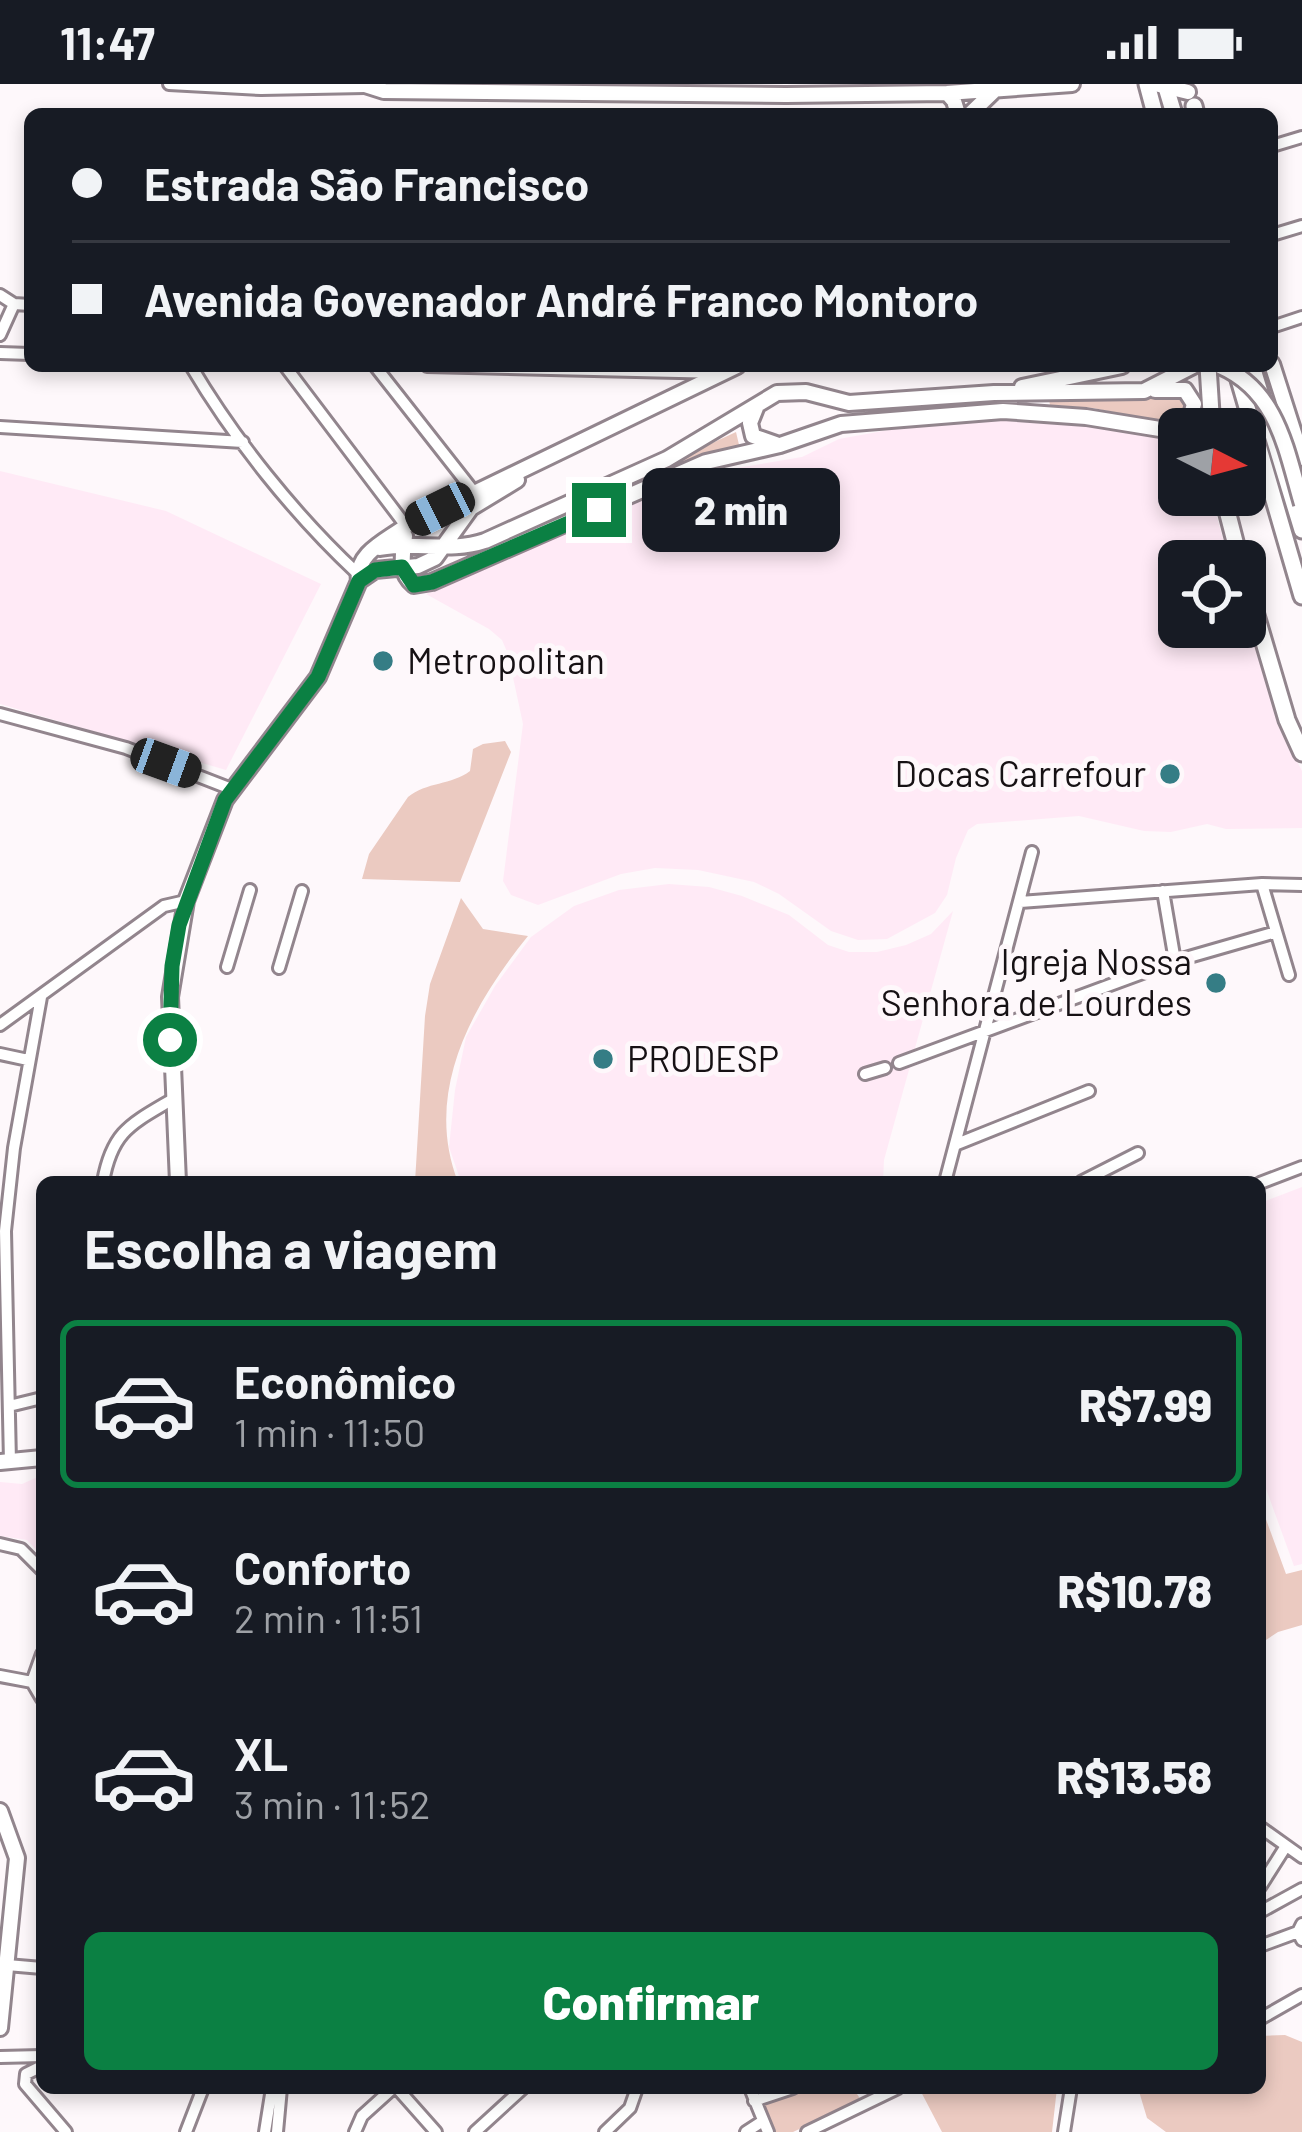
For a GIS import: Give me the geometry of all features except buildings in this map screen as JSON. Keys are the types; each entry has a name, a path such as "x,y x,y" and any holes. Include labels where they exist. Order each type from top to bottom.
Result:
{"highway":[{"path":"1208,372 1211,408"},
{"path":"1237,372 1302,596"},
{"path":"1254,372 1302,530"},
{"path":"1266,648 1302,753"},
{"path":"1277,687 1302,729"}],"main road":[{"path":"364,85 384,91 735,95 954,93 1072,84"},
{"path":"1158,85 1192,102"},
{"path":"974,108 1001,86"},
{"path":"954,93 957,108"},
{"path":"954,93 967,100 968,108"},
{"path":"178,1176 170,997 186,901 220,812 318,677 361,576 362,558 406,526 472,500 726,372"},
{"path":"994,393 1094,372"},
{"path":"1144,391 1181,372"},
{"path":"1230,372 1248,382 1273,412 1302,504"},
{"path":"1276,372 1295,410 1302,458"},
{"path":"374,549 404,544 472,546 668,459 790,390 849,403 1179,388 1190,395 1193,408"},
{"path":"759,404 750,423 753,436 780,445"},
{"path":"406,526 402,567 414,585 432,582 706,462 780,445 841,424 1003,411 1086,417 1158,430"},
{"path":"472,500 471,532 494,537"},
{"path":"361,576 426,563 445,548 472,500"},
{"path":"5,1462 36,1459"},
{"path":"0,1811 17,1858 5,1934 0,2028"}],"street":[{"path":"169,84 261,89 364,85"},
{"path":"0,295 24,305"},
{"path":"0,334 14,304"},
{"path":"195,372 243,442 325,542 361,576"},
{"path":"290,372 406,526"},
{"path":"379,372 472,500"},
{"path":"0,427 243,442"},
{"path":"0,714 126,748 234,790"},
{"path":"205,777 220,812"},
{"path":"947,1176 1032,852"},
{"path":"0,1025 167,904 196,874"},
{"path":"1262,884 1289,975"},
{"path":"1020,902 1302,885"},
{"path":"227,968 250,890"},
{"path":"279,968 302,891"},
{"path":"1163,891 1175,961"},
{"path":"167,904 186,901"},
{"path":"167,904 179,925"},
{"path":"898,1063 1175,961 1276,932"},
{"path":"5,1462 9,1406 2,1231 41,997"},
{"path":"0,1054 28,1060"},
{"path":"865,1074 885,1068"},
{"path":"956,1144 1089,1090"},
{"path":"105,1176 118,1137 173,1099"},
{"path":"0,1145 14,1148"},
{"path":"1093,1176 1138,1153"},
{"path":"1266,1181 1302,1167"},
{"path":"9,1406 36,1399"},
{"path":"0,1544 21,1550 36,1564"},
{"path":"0,1676 36,1679"},
{"path":"1266,1832 1302,1857"},
{"path":"1266,1878 1286,1846"},
{"path":"1266,1909 1302,1888"},
{"path":"1266,1944 1301,1932"},
{"path":"7,1964 36,1967"},
{"path":"1266,2016 1302,1995"},
{"path":"0,2057 36,2056"},
{"path":"36,2070 24,2079 29,2092 66,2132"},
{"path":"186,2132 201,2094"},
{"path":"265,2132 271,2094"},
{"path":"277,2132 280,2094"},
{"path":"355,2132 362,2116 388,2094"},
{"path":"401,2094 436,2132"},
{"path":"475,2132 517,2094"},
{"path":"605,2132 630,2108 635,2094"},
{"path":"746,2132 766,2127 752,2094"},
{"path":"754,2102 776,2094"},
{"path":"807,2132 873,2094"},
{"path":"1064,2132 1070,2094"}],"shaded area":[{"path":"1173,394 1184,403 1183,408 1158,408 1158,421 1050,405 1049,400"},
{"path":"1054,420 1158,436 1158,516 1217,516 1223,540 1158,540 1158,648 1255,648 1284,735 1302,771 1302,828 1226,829 1207,824 1171,832 1144,831 1079,816 977,824 968,830 947,895 935,913 887,939 858,940 831,931 754,882 698,870 655,868 621,874 538,905 511,895 503,881 523,724 508,654 502,640 489,629 426,594 659,491 725,470 802,457 839,439 921,424"},
{"path":"736,432 740,449 465,562 467,557"},
{"path":"0,471 166,511 321,584 226,770 0,704"},
{"path":"505,741 511,752 460,882 362,879 369,854 408,797 470,771 473,749"},
{"path":"669,884 709,887 789,915 828,945 849,952 906,945 931,934 953,911 883,1176 459,1176 449,1147 466,1037 531,937 574,906 619,890"},
{"path":"461,898 483,929 528,936 489,991 459,1051 446,1115 456,1176 415,1176 430,984"},
{"path":"1302,1187 1302,1564 1294,1566 1266,1489 1266,1201"},
{"path":"36,1478 36,1550 27,1540 0,1536 0,1482 22,1484"},
{"path":"1266,1519 1286,1574 1302,1570 1302,1625 1266,1640"},
{"path":"1285,2035 1302,2042 1302,2132 1166,2132 1147,2118 1140,2094 1266,2094 1266,2036"},
{"path":"788,2094 857,2094 861,2100 793,2132 774,2132 760,2104"},
{"path":"922,2094 1056,2094 1052,2132 942,2132"}],"place":[{"name":"Metropolitan","path":"383,661"},
{"name":"Docas Carrefour","path":"1170,774"},
{"name":"Igreja Nossa Senhora de Lourdes","path":"1216,983"},
{"name":"PRODESP","path":"603,1059"}],"route":[{"path":"170,1040 172,966 179,925 214,826 225,800 318,677 359,581 375,570 402,567 410,583 432,582 599,510"}]}
